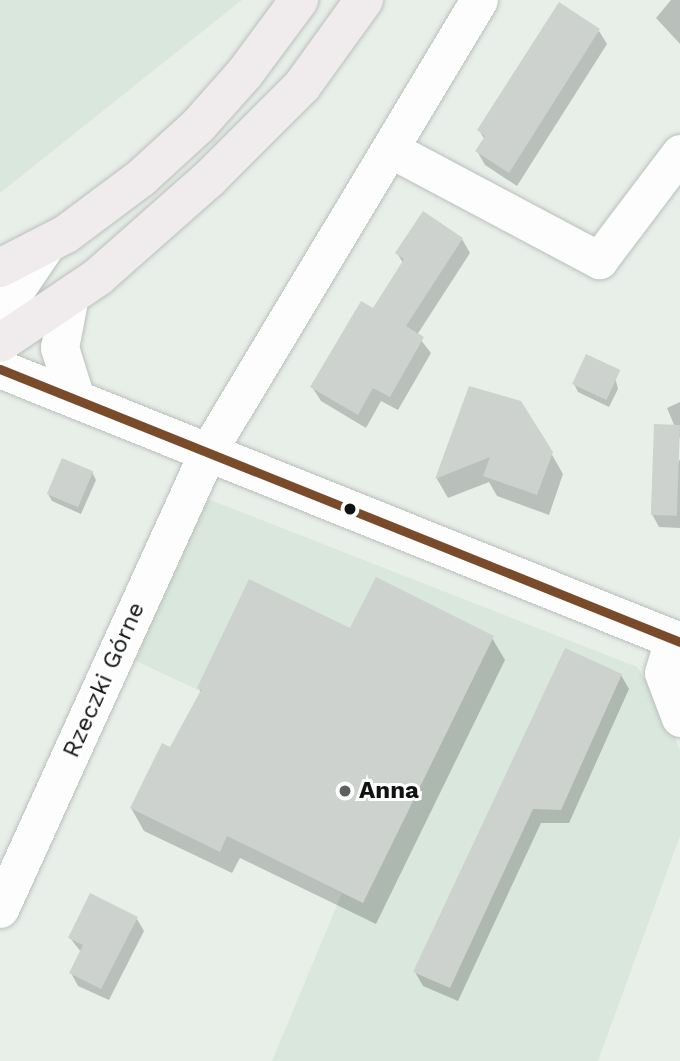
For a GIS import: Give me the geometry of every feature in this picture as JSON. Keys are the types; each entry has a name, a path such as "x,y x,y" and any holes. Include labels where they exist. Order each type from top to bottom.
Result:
{"main road":[{"path":"0,268 47,244 141,178 198,126 245,73 299,0"},
{"path":"0,343 70,296 210,178 293,95 364,0"}],"street":[{"name":"Rzeczki Górne","path":"0,909 208,451 479,0"},
{"path":"390,149 599,260 680,153"},
{"path":"0,314 47,244"},
{"path":"70,296 60,348 76,399"},
{"path":"0,369 676,641 663,673 680,718"}],"shaded area":[{"path":"0,0 242,0 0,193"},
{"path":"190,492 637,667 664,708 680,750 680,836 598,1061 272,1061 342,893 245,845 298,737 117,652"}],"building":[{"path":"559,2 600,29 509,173 475,151 485,136 477,130"},
{"path":"423,211 463,238 406,326 424,337 390,397 373,388 358,415 310,387 361,301 373,308 404,259 395,253"},
{"path":"586,354 620,370 606,400 572,384"},
{"path":"469,386 521,401 553,452 537,495 483,476 490,457 435,479"},
{"path":"654,424 680,425 677,516 651,515"},
{"path":"62,458 93,471 78,507 47,494"},
{"path":"376,577 494,636 363,903 227,836 220,852 130,808 162,743 170,747 201,690 197,688 249,579 350,628"},
{"path":"565,648 622,674 561,810 533,809 450,988 413,972"},
{"path":"90,893 138,917 101,989 69,973 83,945 68,938"}],"transit line":[{"path":"0,369 680,642"}],"place":[{"name":"Anna","path":"345,791"}]}
